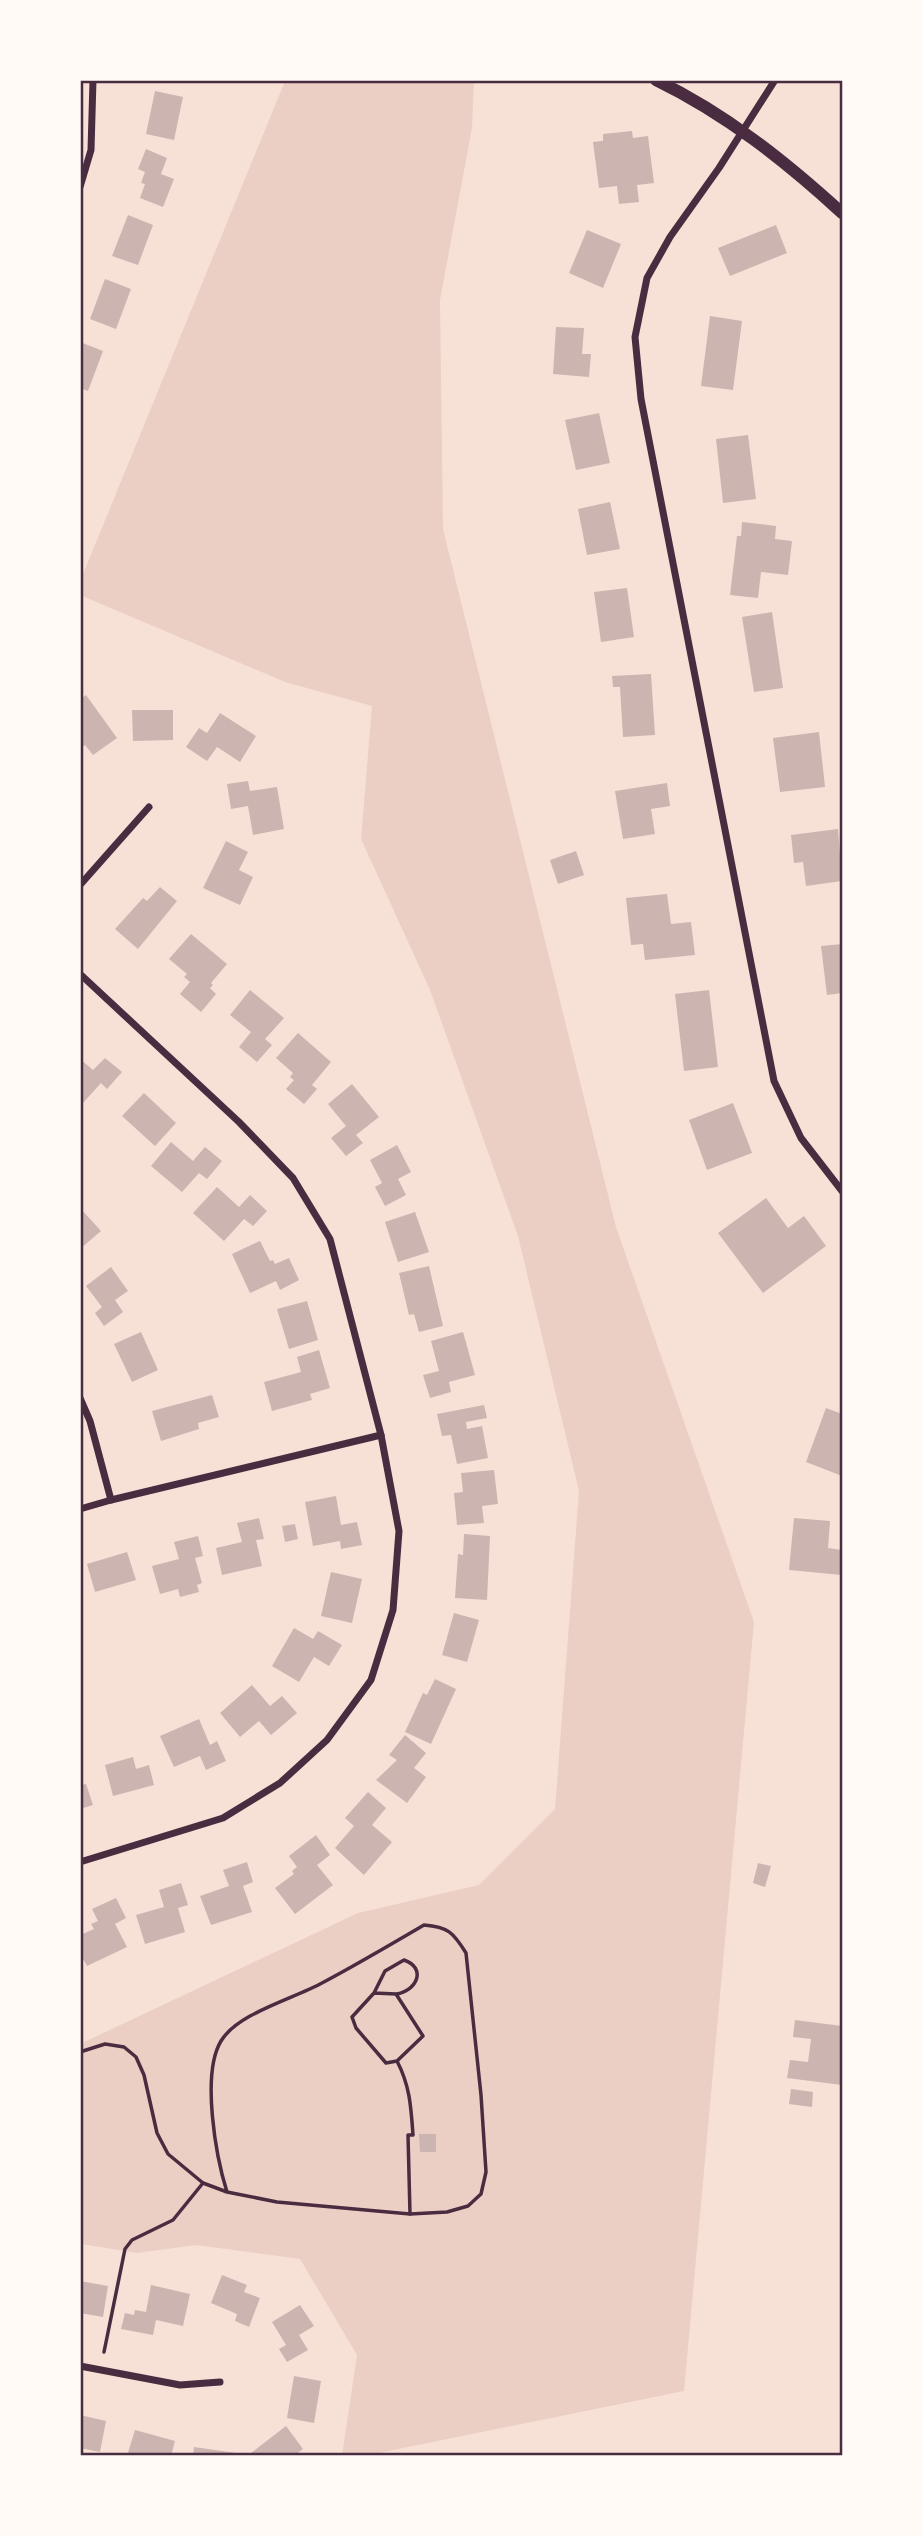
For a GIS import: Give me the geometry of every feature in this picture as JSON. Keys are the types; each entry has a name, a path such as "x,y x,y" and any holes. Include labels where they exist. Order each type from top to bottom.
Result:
{"street":[{"path":"80,187 92,150 93,80"},
{"path":"656,80 679,91 744,132 787,163 842,213"},
{"path":"775,80 744,132 670,237 647,278 635,337 640,386 774,1081 801,1139 842,1191"},
{"path":"80,885 149,807"},
{"path":"80,974 239,1122 293,1178 330,1239 381,1435 399,1531 393,1610 371,1680 327,1741 280,1783 223,1818 80,1861"},
{"path":"80,1398 90,1421 111,1500"},
{"path":"80,1509 381,1435"},
{"path":"80,2366 180,2385 220,2382"}],"path":[{"path":"80,2052 105,2044 124,2047 136,2057 144,2075 157,2133 168,2154 202,2183 227,2192 277,2202 410,2214 447,2212 468,2206 481,2194 486,2172 466,1953 455,1936 443,1927 424,1925 320,1985 244,2020 222,2038 213,2057 210,2083 220,2171 227,2192"},
{"path":"374,1993 405,1993 414,1987 418,1979 416,1970 404,1959 385,1971 374,1993 352,2017 356,2028 386,2063 397,2061 423,2036 396,1994"},
{"path":"397,2061 407,2080 411,2108 413,2135 408,2135 410,2214"},
{"path":"104,2352 125,2249 132,2240 173,2220 202,2183"}],"shaded area":[{"path":"285,81 474,81 472,128 440,300 443,529 616,1227 754,1622 684,2391 369,2455 342,2455 357,2355 300,2259 196,2245 137,2253 81,2244 80,2044 358,1913 479,1885 555,1809 579,1491 518,1236 430,990 361,839 372,706 285,682 80,595 81,579"}],"building":[{"path":"155,91 183,97 174,140 146,134"},
{"path":"632,131 633,138 648,136 654,183 637,185 639,202 619,204 617,186 599,188 593,142 603,141 603,134"},
{"path":"146,149 167,158 161,174 174,179 163,207 140,198 145,184 141,183 145,172 138,169"},
{"path":"128,215 153,225 138,265 112,256"},
{"path":"776,225 787,253 730,276 718,248"},
{"path":"587,230 621,244 603,288 569,273"},
{"path":"105,279 131,289 116,329 90,319"},
{"path":"710,316 742,321 733,390 701,386"},
{"path":"556,327 584,328 582,354 591,354 589,377 553,374"},
{"path":"80,342 103,351 88,391 80,388"},
{"path":"599,413 610,463 576,470 565,420"},
{"path":"748,435 756,499 723,503 716,439"},
{"path":"610,502 620,549 587,555 578,509"},
{"path":"742,522 776,526 775,539 792,541 788,575 761,572 758,598 730,595 737,536 741,536"},
{"path":"627,588 634,637 601,642 594,592"},
{"path":"772,612 783,688 754,692 742,617"},
{"path":"651,674 655,735 623,737 620,687 613,687 612,676"},
{"path":"86,695 117,738 93,755 85,745 80,745 80,699"},
{"path":"132,710 173,710 173,740 133,741"},
{"path":"220,713 256,736 240,762 217,747 207,761 186,747 199,728 207,733"},
{"path":"819,732 825,787 780,792 773,738"},
{"path":"248,781 250,791 277,787 284,829 253,835 248,806 231,809 227,784"},
{"path":"667,783 670,806 651,809 655,834 623,839 615,791"},
{"path":"838,829 842,881 806,886 803,862 794,863 791,835"},
{"path":"226,841 248,852 239,870 253,877 240,905 203,888"},
{"path":"576,851 584,875 558,884 550,860"},
{"path":"160,887 177,901 138,949 115,929 143,898 147,901"},
{"path":"667,894 671,924 691,922 695,955 645,960 643,944 631,945 626,898"},
{"path":"191,934 227,964 211,983 213,985 210,988 216,994 201,1012 180,994 190,982 184,977 187,974 169,959"},
{"path":"842,944 842,993 827,995 821,946"},
{"path":"250,990 284,1018 265,1039 272,1045 257,1062 239,1047 251,1032 230,1015"},
{"path":"709,990 718,1067 684,1071 675,994"},
{"path":"298,1033 331,1062 312,1085 317,1089 304,1104 286,1089 294,1080 290,1077 293,1073 276,1058"},
{"path":"105,1058 122,1072 107,1089 101,1083 82,1104 80,1059 93,1070"},
{"path":"352,1084 379,1117 356,1135 363,1143 346,1156 331,1138 346,1126 328,1104"},
{"path":"144,1093 176,1123 155,1146 122,1116"},
{"path":"733,1103 752,1153 707,1170 689,1120"},
{"path":"171,1142 193,1161 205,1147 222,1161 207,1179 199,1173 182,1192 151,1166"},
{"path":"397,1145 411,1172 398,1179 406,1195 385,1206 375,1187 382,1183 370,1160"},
{"path":"217,1187 239,1207 250,1195 267,1211 253,1226 244,1219 224,1241 193,1213"},
{"path":"766,1198 788,1228 804,1216 826,1246 763,1293 718,1233"},
{"path":"80,1208 101,1231 80,1249"},
{"path":"415,1212 429,1252 398,1262 385,1222"},
{"path":"260,1241 270,1261 273,1260 275,1264 289,1258 299,1280 280,1290 276,1281 250,1293 232,1254"},
{"path":"429,1266 443,1326 419,1332 414,1314 409,1315 399,1273"},
{"path":"111,1267 128,1291 115,1300 123,1312 104,1326 95,1313 102,1307 86,1286"},
{"path":"307,1301 318,1340 289,1349 277,1309"},
{"path":"141,1332 158,1370 132,1382 114,1344"},
{"path":"463,1332 475,1375 449,1382 451,1392 430,1398 423,1375 439,1371 431,1341"},
{"path":"319,1350 330,1388 310,1394 312,1400 272,1411 264,1382 301,1372 297,1357"},
{"path":"212,1395 219,1417 198,1423 199,1429 161,1441 152,1411"},
{"path":"484,1405 487,1418 466,1422 467,1429 482,1426 488,1458 457,1464 451,1435 442,1436 437,1414"},
{"path":"826,1408 842,1414 842,1476 806,1462"},
{"path":"494,1470 498,1504 482,1506 484,1523 457,1525 454,1493 463,1492 461,1473"},
{"path":"336,1496 341,1525 357,1522 362,1545 341,1549 340,1541 313,1546 305,1502"},
{"path":"259,1518 264,1539 256,1540 262,1566 222,1575 216,1548 242,1542 237,1523"},
{"path":"794,1518 830,1521 828,1548 842,1550 842,1575 789,1570"},
{"path":"295,1524 298,1539 285,1542 282,1526"},
{"path":"464,1534 490,1536 487,1600 455,1598 458,1554 463,1555"},
{"path":"198,1536 203,1556 195,1558 202,1583 197,1585 199,1592 180,1597 178,1589 160,1594 152,1566 179,1559 174,1542"},
{"path":"127,1552 136,1580 95,1592 87,1564"},
{"path":"331,1572 362,1579 352,1623 321,1616"},
{"path":"454,1613 479,1620 467,1662 442,1655"},
{"path":"294,1628 313,1639 318,1631 342,1645 329,1666 314,1657 299,1682 272,1666"},
{"path":"435,1679 456,1689 431,1744 405,1732 423,1693 427,1695"},
{"path":"252,1685 270,1706 282,1696 297,1713 271,1735 259,1721 240,1737 220,1713"},
{"path":"199,1719 210,1745 217,1741 226,1761 206,1770 200,1756 174,1767 160,1736"},
{"path":"405,1735 426,1753 414,1768 426,1777 407,1803 376,1780 397,1760 389,1755"},
{"path":"133,1757 136,1769 149,1765 154,1785 113,1796 105,1765"},
{"path":"86,1784 93,1805 80,1809 80,1785"},
{"path":"368,1792 386,1808 372,1825 392,1842 364,1875 335,1848 354,1826 345,1818"},
{"path":"316,1835 330,1855 317,1865 333,1885 295,1914 275,1888 294,1874 292,1871 297,1867 289,1856"},
{"path":"247,1862 253,1882 243,1886 252,1912 211,1925 200,1896 229,1886 223,1870"},
{"path":"758,1863 771,1866 765,1887 753,1883"},
{"path":"181,1883 188,1905 178,1908 185,1932 145,1944 136,1915 164,1907 159,1890"},
{"path":"116,1898 126,1918 115,1924 127,1947 87,1966 80,1953 80,1935 94,1929 91,1924 98,1921 92,1909"},
{"path":"795,2020 842,2026 842,2085 787,2078 790,2060 808,2062 811,2039 793,2037"},
{"path":"791,2089 813,2092 812,2107 789,2104"},
{"path":"419,2134 436,2134 436,2152 420,2152"},
{"path":"222,2275 247,2285 244,2292 260,2298 249,2327 235,2321 237,2314 211,2303"},
{"path":"80,2281 108,2286 103,2317 80,2313"},
{"path":"151,2285 190,2294 183,2326 156,2320 153,2335 121,2329 125,2313 134,2315 135,2310 146,2312"},
{"path":"300,2305 314,2326 299,2335 308,2350 287,2362 279,2349 286,2345 272,2322"},
{"path":"294,2376 321,2381 314,2423 287,2418"},
{"path":"80,2415 106,2421 100,2452 80,2448"},
{"path":"286,2426 303,2449 294,2456 253,2456 251,2453"},
{"path":"135,2430 175,2441 171,2456 127,2456"},
{"path":"194,2447 236,2453 236,2456 193,2456"}]}
